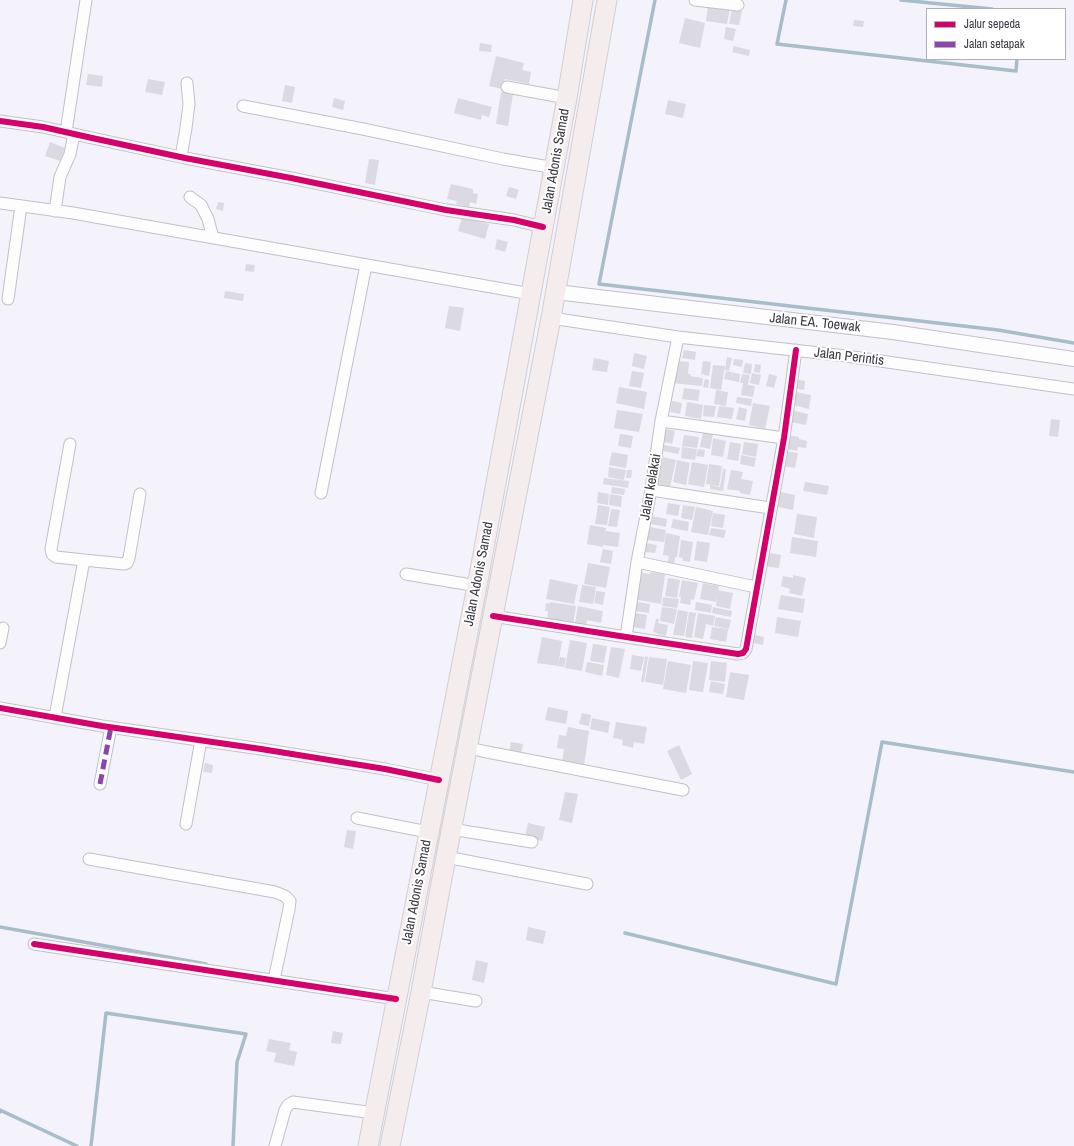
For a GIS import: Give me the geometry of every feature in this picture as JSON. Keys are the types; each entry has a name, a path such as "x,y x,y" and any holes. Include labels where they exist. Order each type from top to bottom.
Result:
{"highway":[{"name":"Jalan Adonis Samad","path":"368,1146 477,586 555,168 583,0"},
{"path":"390,1146 421,992 451,829 475,749 500,617 607,0"},
{"path":"561,132 584,136"}],"street":[{"path":"55,211 60,177 70,154 70,133 86,0"},
{"path":"695,0 738,5"},
{"path":"181,157 189,104 187,83"},
{"path":"507,87 567,98"},
{"path":"243,106 363,129 503,159 555,168"},
{"path":"0,121 43,127 181,157 446,210 514,220 543,227"},
{"path":"190,197 201,205 208,219 213,238"},
{"path":"0,203 213,238 531,294"},
{"path":"8,299 20,206"},
{"path":"321,493 366,266"},
{"name":"Jalan EA. Toewak","path":"556,292 893,332 1074,359"},
{"name":"Jalan Perintis","path":"551,318 678,337 846,356 1074,389"},
{"name":"Jalan kelakai","path":"626,637 661,422 678,337"},
{"path":"500,617 738,654 743,653 746,649 770,508 784,438 796,350"},
{"path":"661,422 784,438"},
{"path":"70,444 51,549 52,554 56,557 124,564 127,563 140,494"},
{"path":"651,490 770,508"},
{"path":"55,717 84,560"},
{"path":"637,562 756,588"},
{"path":"406,574 477,586"},
{"path":"0,643 3,628"},
{"path":"0,708 111,727 385,769 439,780"},
{"path":"100,784 111,727"},
{"path":"186,824 201,740"},
{"path":"475,749 683,790"},
{"path":"357,818 428,832"},
{"path":"451,829 532,842"},
{"path":"446,857 491,864 587,884"},
{"path":"89,859 275,892 285,896 290,901 289,909 274,980"},
{"path":"34,944 396,999"},
{"path":"421,992 473,1000"},
{"path":"275,1146 285,1110 288,1105 293,1102 374,1113"}],"building":[{"path":"708,5 730,9 727,24 706,21"},
{"path":"732,9 742,11 739,25 729,24"},
{"path":"685,18 705,23 700,48 679,43"},
{"path":"854,20 864,21 863,27 853,26"},
{"path":"726,27 736,29 733,41 724,39"},
{"path":"480,43 492,45 491,52 479,51"},
{"path":"734,46 750,50 749,56 732,52"},
{"path":"496,56 524,63 522,70 531,72 529,84 505,79 502,89 489,86"},
{"path":"88,74 103,76 102,87 86,85"},
{"path":"148,79 165,82 162,95 145,92"},
{"path":"285,85 295,87 292,103 282,101"},
{"path":"501,92 513,94 508,126 496,124"},
{"path":"334,98 345,101 343,110 332,107"},
{"path":"458,98 492,107 489,117 482,115 481,120 454,113"},
{"path":"668,100 686,104 683,118 665,114"},
{"path":"50,142 65,148 60,161 45,156"},
{"path":"369,159 379,160 375,185 365,183"},
{"path":"451,184 473,189 473,193 478,194 476,204 470,202 469,207 456,204 457,201 447,199"},
{"path":"509,187 519,190 516,199 506,196"},
{"path":"218,202 224,203 223,211 216,209"},
{"path":"462,217 489,224 485,239 458,231"},
{"path":"497,239 508,242 505,252 495,249"},
{"path":"246,264 255,265 254,272 245,271"},
{"path":"225,291 244,294 243,301 224,298"},
{"path":"449,306 464,308 460,331 445,328"},
{"path":"684,350 696,352 695,360 682,358"},
{"path":"634,353 647,356 644,369 632,366"},
{"path":"727,357 732,358 729,371 725,370"},
{"path":"594,358 609,361 607,372 592,370"},
{"path":"734,359 743,360 742,367 733,365"},
{"path":"678,361 689,362 688,374 691,374 690,376 703,378 702,386 671,383"},
{"path":"703,361 711,362 709,376 701,374"},
{"path":"745,363 752,364 751,374 743,373"},
{"path":"755,364 761,365 760,373 754,372"},
{"path":"713,365 725,366 721,390 710,388"},
{"path":"632,371 644,373 641,388 629,386"},
{"path":"726,371 740,374 739,382 724,379"},
{"path":"752,373 761,375 759,385 750,383"},
{"path":"742,374 750,375 748,385 755,386 753,397 741,395 743,383 740,383"},
{"path":"769,374 777,376 774,388 766,386"},
{"path":"705,379 709,380 708,388 703,387"},
{"path":"795,379 805,381 804,390 793,388"},
{"path":"619,387 647,392 644,409 616,403"},
{"path":"684,388 700,390 698,401 682,399"},
{"path":"716,390 728,392 726,406 714,404"},
{"path":"796,392 811,395 809,409 793,405"},
{"path":"737,397 752,399 751,406 736,403"},
{"path":"672,401 682,403 680,414 670,412"},
{"path":"687,402 703,405 701,419 685,416"},
{"path":"753,403 770,406 765,429 749,425"},
{"path":"704,405 716,406 714,417 703,416"},
{"path":"719,406 734,408 732,419 717,417"},
{"path":"739,407 747,409 745,421 736,419"},
{"path":"617,410 643,414 639,432 614,428"},
{"path":"791,410 808,414 806,425 789,422"},
{"path":"1051,419 1060,420 1058,437 1049,436"},
{"path":"666,429 675,431 672,444 664,442"},
{"path":"703,432 713,434 710,449 700,447"},
{"path":"620,434 633,436 631,448 618,446"},
{"path":"684,435 699,437 697,448 682,446"},
{"path":"786,435 799,437 799,439 807,441 806,448 798,447 797,451 783,448"},
{"path":"713,438 726,441 723,457 711,455"},
{"path":"730,442 741,444 738,461 727,459"},
{"path":"744,442 758,444 756,457 742,454"},
{"path":"664,445 680,448 678,454 663,451"},
{"path":"682,447 697,449 695,460 681,458"},
{"path":"698,449 705,450 704,457 696,456"},
{"path":"785,451 798,453 795,468 783,466"},
{"path":"612,452 628,455 626,468 609,465"},
{"path":"741,455 756,458 754,467 740,464"},
{"path":"663,457 676,460 670,487 657,485 658,479 655,479 656,471 660,472 660,469 657,468 659,459 662,459"},
{"path":"677,460 690,463 686,485 673,482"},
{"path":"692,462 708,465 704,487 688,484"},
{"path":"709,464 722,466 719,486 706,484"},
{"path":"609,467 626,470 624,480 608,477"},
{"path":"723,469 726,469 723,491 710,489 710,485 720,487"},
{"path":"627,470 632,470 631,478 626,478"},
{"path":"731,470 743,472 741,479 753,481 750,495 740,493 740,491 727,489"},
{"path":"604,478 629,481 628,488 603,484"},
{"path":"805,482 829,486 827,495 803,491"},
{"path":"612,487 625,489 624,495 611,493"},
{"path":"776,491 795,495 793,510 774,506"},
{"path":"598,492 609,494 608,505 597,503"},
{"path":"610,494 622,496 621,507 609,505"},
{"path":"668,503 680,505 678,516 666,514"},
{"path":"598,505 610,507 607,525 595,524"},
{"path":"683,505 695,507 692,520 681,518"},
{"path":"696,507 713,511 708,535 691,532"},
{"path":"611,509 620,510 617,527 608,526"},
{"path":"713,513 725,515 723,528 711,526"},
{"path":"797,514 817,517 814,538 794,534"},
{"path":"652,516 667,519 666,527 651,524"},
{"path":"673,519 689,522 688,531 671,528"},
{"path":"590,525 606,528 604,540 606,531 620,533 618,547 603,545 603,547 587,544"},
{"path":"649,527 666,530 664,542 647,540"},
{"path":"711,528 726,530 724,538 709,535"},
{"path":"666,533 680,536 677,557 675,557 674,564 667,563 669,556 663,555"},
{"path":"792,537 818,541 816,557 790,553"},
{"path":"681,540 693,542 690,562 683,561 683,558 679,557"},
{"path":"697,541 710,543 707,562 694,560"},
{"path":"645,543 657,545 655,553 644,552"},
{"path":"603,549 613,551 611,564 600,562"},
{"path":"765,552 781,555 779,568 763,566"},
{"path":"588,563 610,567 606,588 584,584"},
{"path":"637,572 665,574 661,604 633,599"},
{"path":"793,575 806,578 802,596 789,593 790,589 781,586 783,576 793,578"},
{"path":"668,578 680,580 677,598 665,596"},
{"path":"550,579 578,585 574,604 546,599"},
{"path":"682,580 698,583 694,600 691,599 690,605 680,603 681,597 679,597"},
{"path":"703,583 719,586 716,602 700,599"},
{"path":"582,585 596,587 593,604 579,602"},
{"path":"718,590 733,593 730,609 716,606"},
{"path":"596,591 605,592 603,605 594,603"},
{"path":"781,595 805,599 803,613 778,609"},
{"path":"663,597 679,599 677,608 662,606"},
{"path":"550,602 576,606 573,625 547,621 548,611 545,611 546,603 550,604"},
{"path":"637,602 650,604 649,613 635,611"},
{"path":"696,602 712,605 711,613 695,610"},
{"path":"578,606 603,611 601,623 587,620 586,625 575,623"},
{"path":"662,607 677,609 674,624 660,621"},
{"path":"713,607 732,611 731,617 712,613"},
{"path":"678,610 688,612 684,636 673,635"},
{"path":"689,612 696,613 692,638 685,637"},
{"path":"635,613 647,615 645,629 632,627"},
{"path":"698,613 715,616 713,626 706,624 703,639 694,637"},
{"path":"716,617 731,620 729,629 714,626"},
{"path":"777,617 801,621 798,637 775,633"},
{"path":"656,619 659,619 658,623 668,625 666,636 653,632"},
{"path":"712,627 728,629 726,642 710,639"},
{"path":"750,634 764,637 763,645 749,642"},
{"path":"542,637 562,641 558,666 537,663"},
{"path":"570,640 587,643 582,671 565,668"},
{"path":"593,644 607,646 604,663 590,661"},
{"path":"611,647 625,649 619,678 606,675"},
{"path":"632,655 644,657 641,671 630,669"},
{"path":"645,656 648,657 644,682 641,682"},
{"path":"560,657 566,658 564,667 558,666"},
{"path":"649,657 667,659 663,685 645,682"},
{"path":"668,661 691,665 686,693 663,689"},
{"path":"693,661 708,663 703,692 689,690"},
{"path":"711,661 727,663 725,682 709,680"},
{"path":"587,662 604,665 602,676 585,672"},
{"path":"730,672 749,675 744,700 726,697"},
{"path":"711,681 725,684 723,694 709,692"},
{"path":"548,707 568,711 566,724 545,720"},
{"path":"582,713 591,715 589,726 579,724"},
{"path":"592,718 610,722 608,733 590,729"},
{"path":"616,722 647,727 644,744 634,742 633,748 622,745 623,740 613,738"},
{"path":"568,727 589,731 584,766 562,762 564,749 557,748 559,735 566,736"},
{"path":"511,742 523,744 521,754 509,752"},
{"path":"679,745 692,774 681,780 667,751"},
{"path":"205,763 213,765 212,773 203,772"},
{"path":"565,792 578,794 572,823 559,820"},
{"path":"528,823 545,827 542,841 525,837"},
{"path":"347,830 356,831 353,849 344,847"},
{"path":"528,927 546,931 543,944 526,940"},
{"path":"476,960 488,963 484,983 472,980"},
{"path":"333,1031 343,1033 341,1044 331,1043"},
{"path":"269,1039 291,1043 289,1050 297,1052 294,1066 274,1062 276,1053 266,1051"}],"waterway":[{"path":"655,0 599,284 998,330 1074,343"},
{"path":"786,0 777,44 1016,71 1017,60"},
{"path":"901,0 982,8"},
{"path":"625,933 836,984 882,742 1074,772"},
{"path":"0,927 206,964"},
{"path":"91,1146 106,1013 246,1034 237,1062 233,1146"},
{"path":"0,1112 0,1110 77,1146"}],"marked path":[{"path":"100,784 111,727"}],"cycle path":[{"path":"0,121 43,127 185,158 446,210 514,220 543,227"},
{"path":"493,616 738,654 743,653 746,649 784,438 796,350"},
{"path":"0,708 102,726 385,769 439,780"},
{"path":"34,944 396,999"}]}
